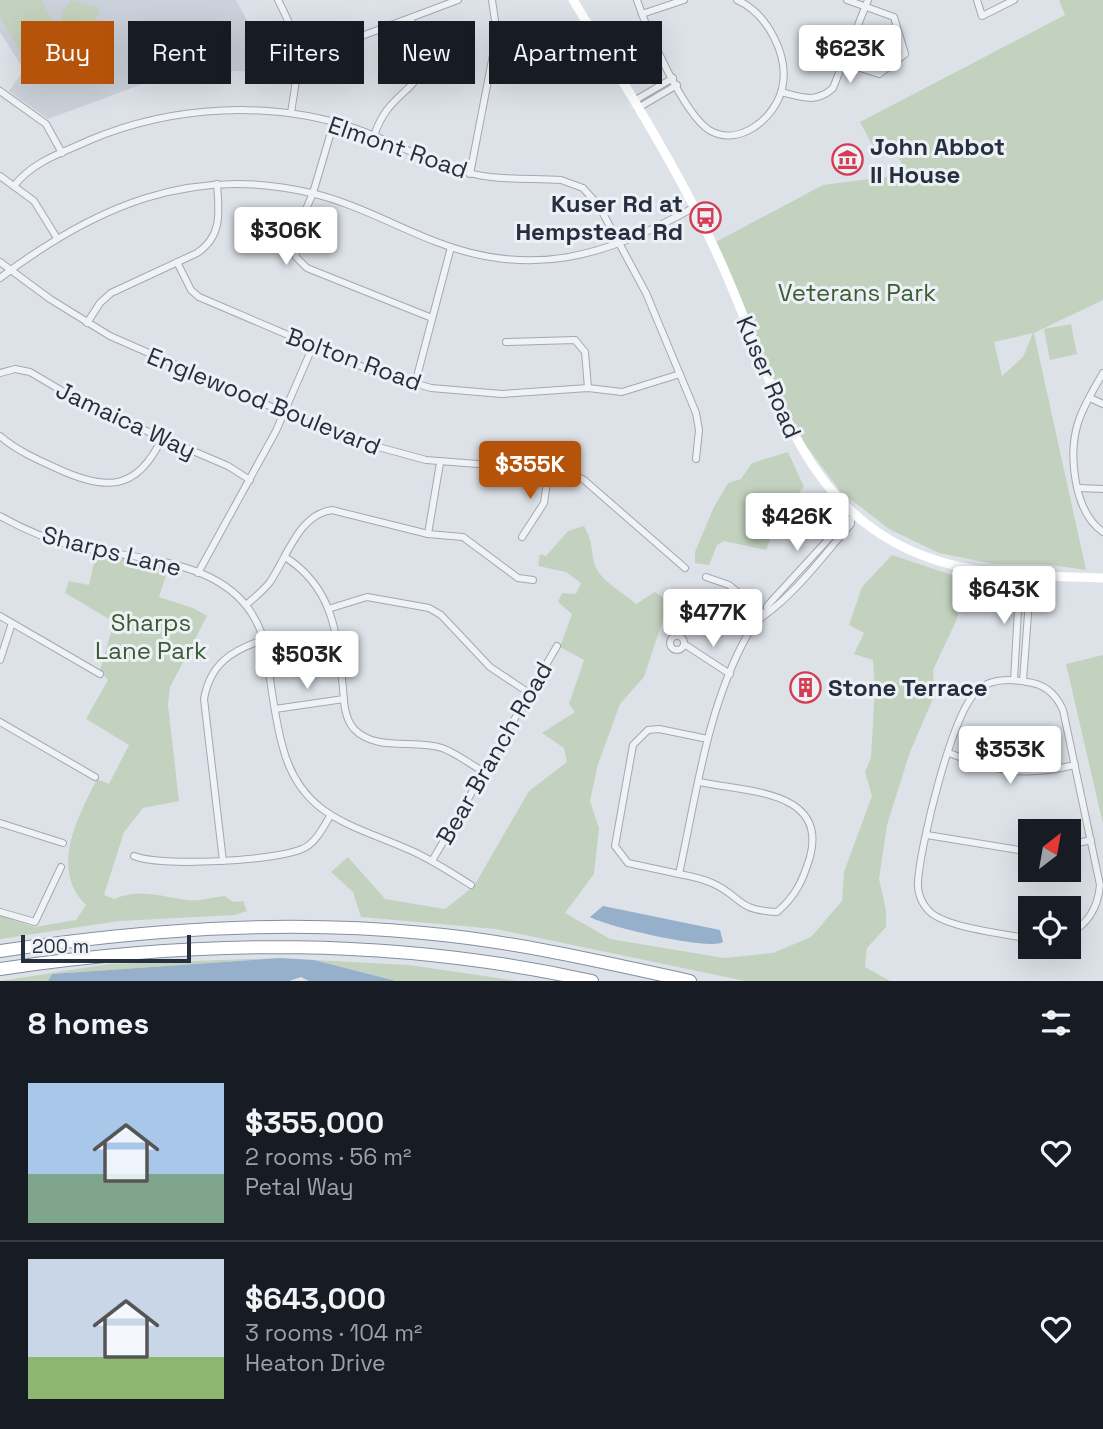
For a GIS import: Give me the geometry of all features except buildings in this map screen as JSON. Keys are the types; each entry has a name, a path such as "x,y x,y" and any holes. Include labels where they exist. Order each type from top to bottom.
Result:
{"highway":[{"path":"0,951 97,937 188,929 282,925 348,927 509,944 690,981"},
{"path":"0,969 166,948 302,946 485,961 592,981"}],"street":[{"path":"278,0 289,21"},
{"path":"364,35 458,0"},
{"path":"470,174 497,34 492,0"},
{"name":"Kuser Road","path":"573,0 636,104 725,273 800,450 824,484 853,517 888,538 931,558 965,568 1103,578"},
{"path":"637,0 673,78 703,125 715,133 730,136 746,132 760,122 781,92 782,63 770,30 758,14 737,0"},
{"path":"642,14 684,0"},
{"path":"845,63 879,75 904,57 894,17 866,3 847,0"},
{"path":"977,0 982,16 1014,0"},
{"path":"781,92 806,99 824,96 833,88 845,63 866,3"},
{"path":"374,136 381,119 415,81 422,67 421,46 410,18"},
{"path":"636,104 673,78"},
{"path":"291,113 295,84"},
{"path":"636,104 677,85"},
{"path":"0,91 46,124 61,153"},
{"name":"Elmont Road","path":"14,186 32,166 119,130 191,113 234,110 291,113 334,122 470,174 561,180 576,184 596,201 646,293 698,422 696,459"},
{"path":"334,122 313,193 293,239 293,251 300,262 432,318"},
{"path":"0,176 34,201 57,238"},
{"path":"0,278 57,238 98,215 150,195 217,184 264,186 313,193 451,247 504,258 542,260 580,256 620,245 692,208"},
{"path":"87,323 100,303 111,293 203,249 213,237 219,215 217,184"},
{"path":"415,384 451,247"},
{"name":"Englewood Boulevard","path":"0,262 87,323 151,356 370,447 440,463 568,471 584,480 685,568"},
{"name":"Bolton Road","path":"177,262 191,290 199,297 370,370 415,384 490,393 588,388 628,392 680,374"},
{"path":"506,342 575,340 585,352 588,388"},
{"path":"198,573 284,413 313,346"},
{"name":"Jamaica Way","path":"0,373 15,369 30,372 76,401 229,466 250,480"},
{"path":"1103,373 1080,417 1075,442 1079,488 1086,513 1103,531"},
{"path":"1090,398 1103,404"},
{"path":"0,436 29,456 79,479 101,484 120,482 136,474 150,462 162,438"},
{"path":"428,534 440,463"},
{"path":"522,537 544,503 549,468"},
{"path":"1079,488 1103,489"},
{"path":"246,605 269,583 308,521 325,511 338,511 428,534 463,537 518,578 533,580"},
{"name":"Sharps Lane","path":"0,516 58,541 152,559 198,573 231,591 246,605 264,639 283,751 294,776 308,797 330,817 432,861 471,885"},
{"path":"679,874 711,722 750,631 766,612 767,606 809,566 846,520 853,517"},
{"path":"285,557 313,579 328,609 337,639 344,699 351,725 368,738 442,748 484,772"},
{"path":"1014,680 1020,574"},
{"path":"1023,681 1031,574"},
{"path":"706,578 729,584 766,612"},
{"path":"328,609 367,597 429,608 441,615 490,667 529,693"},
{"path":"0,616 100,674"},
{"path":"0,660 12,623"},
{"path":"223,861 204,699 209,679 226,657 243,646 264,639"},
{"path":"684,643 730,674"},
{"name":"Bear Branch Road","path":"432,861 557,646"},
{"path":"1018,936 944,921 928,909 920,896 918,882 935,790 973,694 991,682 1014,680 1045,687 1060,704 1091,840 1100,893 1090,917 1081,924"},
{"path":"275,709 344,699"},
{"path":"0,722 95,777"},
{"path":"699,782 787,800 802,808 811,822 815,838 805,874 794,898 777,912 748,908 712,883 628,863 615,846 634,745 648,730 659,729 708,739"},
{"path":"949,753 1013,773 1038,773 1075,765"},
{"path":"134,856 174,862 223,861 299,850 311,844 330,817"},
{"path":"0,823 63,843"},
{"path":"927,835 1018,850"},
{"path":"1082,842 1091,840"},
{"path":"0,912 35,922 61,867"}],"shaded area":[{"path":"0,0 236,0 247,21 245,21 245,71 231,71 231,21 128,21 128,84 143,84 48,119 9,91 21,74 21,84 114,84 114,21 21,21 21,65 0,32"}],"green space":[{"path":"0,0 41,0 52,21 21,21 21,54 0,16"},
{"path":"72,0 97,7 99,11 95,21 61,21 62,11"},
{"name":"Veterans Park","path":"1059,0 1103,0 1103,300 1034,333 1086,570 1044,564 994,564 939,553 889,529 840,491 799,436 712,244 823,185 908,174 887,138 873,146 860,122 1065,15","holes":["1033,333 1023,357 1002,376 994,342"]},
{"path":"1071,324 1077,354 1050,360 1044,329"},
{"path":"788,452 804,487 779,516 766,550 724,541 717,545 709,565 695,563 695,552 714,507 728,483 741,479 752,463"},
{"path":"584,526 591,542 597,571 607,581 636,604 655,592 669,601 644,677 620,704 598,764 590,801 599,828 594,874 565,913 610,939 724,958 773,953 811,937 842,901 844,872 872,796 865,772 871,758 875,687 873,660 854,654 864,633 849,625 862,587 892,555 964,579 957,619 933,670 935,694 910,752 887,825 879,879 886,910 886,927 867,948 865,967 890,981 745,981 496,929 361,917 353,892 331,872 348,857 385,899 445,909 474,886 529,791 567,762 564,748 542,733 575,712 569,704 584,660 560,647 572,614 558,602 562,593 576,594 581,583 566,572 538,566 540,554 546,556 568,531"},
{"name":"Sharps Lane Park","path":"96,554 169,566 159,597 193,608 207,616 170,687 168,705 179,801 143,808 124,832 104,895 114,899 132,894 150,894 191,900 225,896 233,902 243,901 247,911 235,915 119,921 0,939 0,916 35,927 76,920 86,905 75,891 69,875 68,859 75,826 97,779 109,784 129,745 86,719 108,680 100,670 114,622 65,593 69,581 89,585"},
{"path":"1103,655 1103,824 1066,664"},
{"path":"280,958 52,974 48,981 0,981 109,964"},
{"path":"314,960 409,965 518,981 396,981"}],"water":[{"path":"603,906 720,930 723,942 714,944 679,940 635,931 590,917"},
{"path":"280,958 314,960 396,981 309,981 301,977 289,981 48,981 52,974"}],"place":[{"name":"John Abbot II House","path":"847,160"},
{"name":"Kuser Rd at Hempstead Rd","path":"706,217"},
{"name":"Stone Terrace","path":"805,687"}]}
